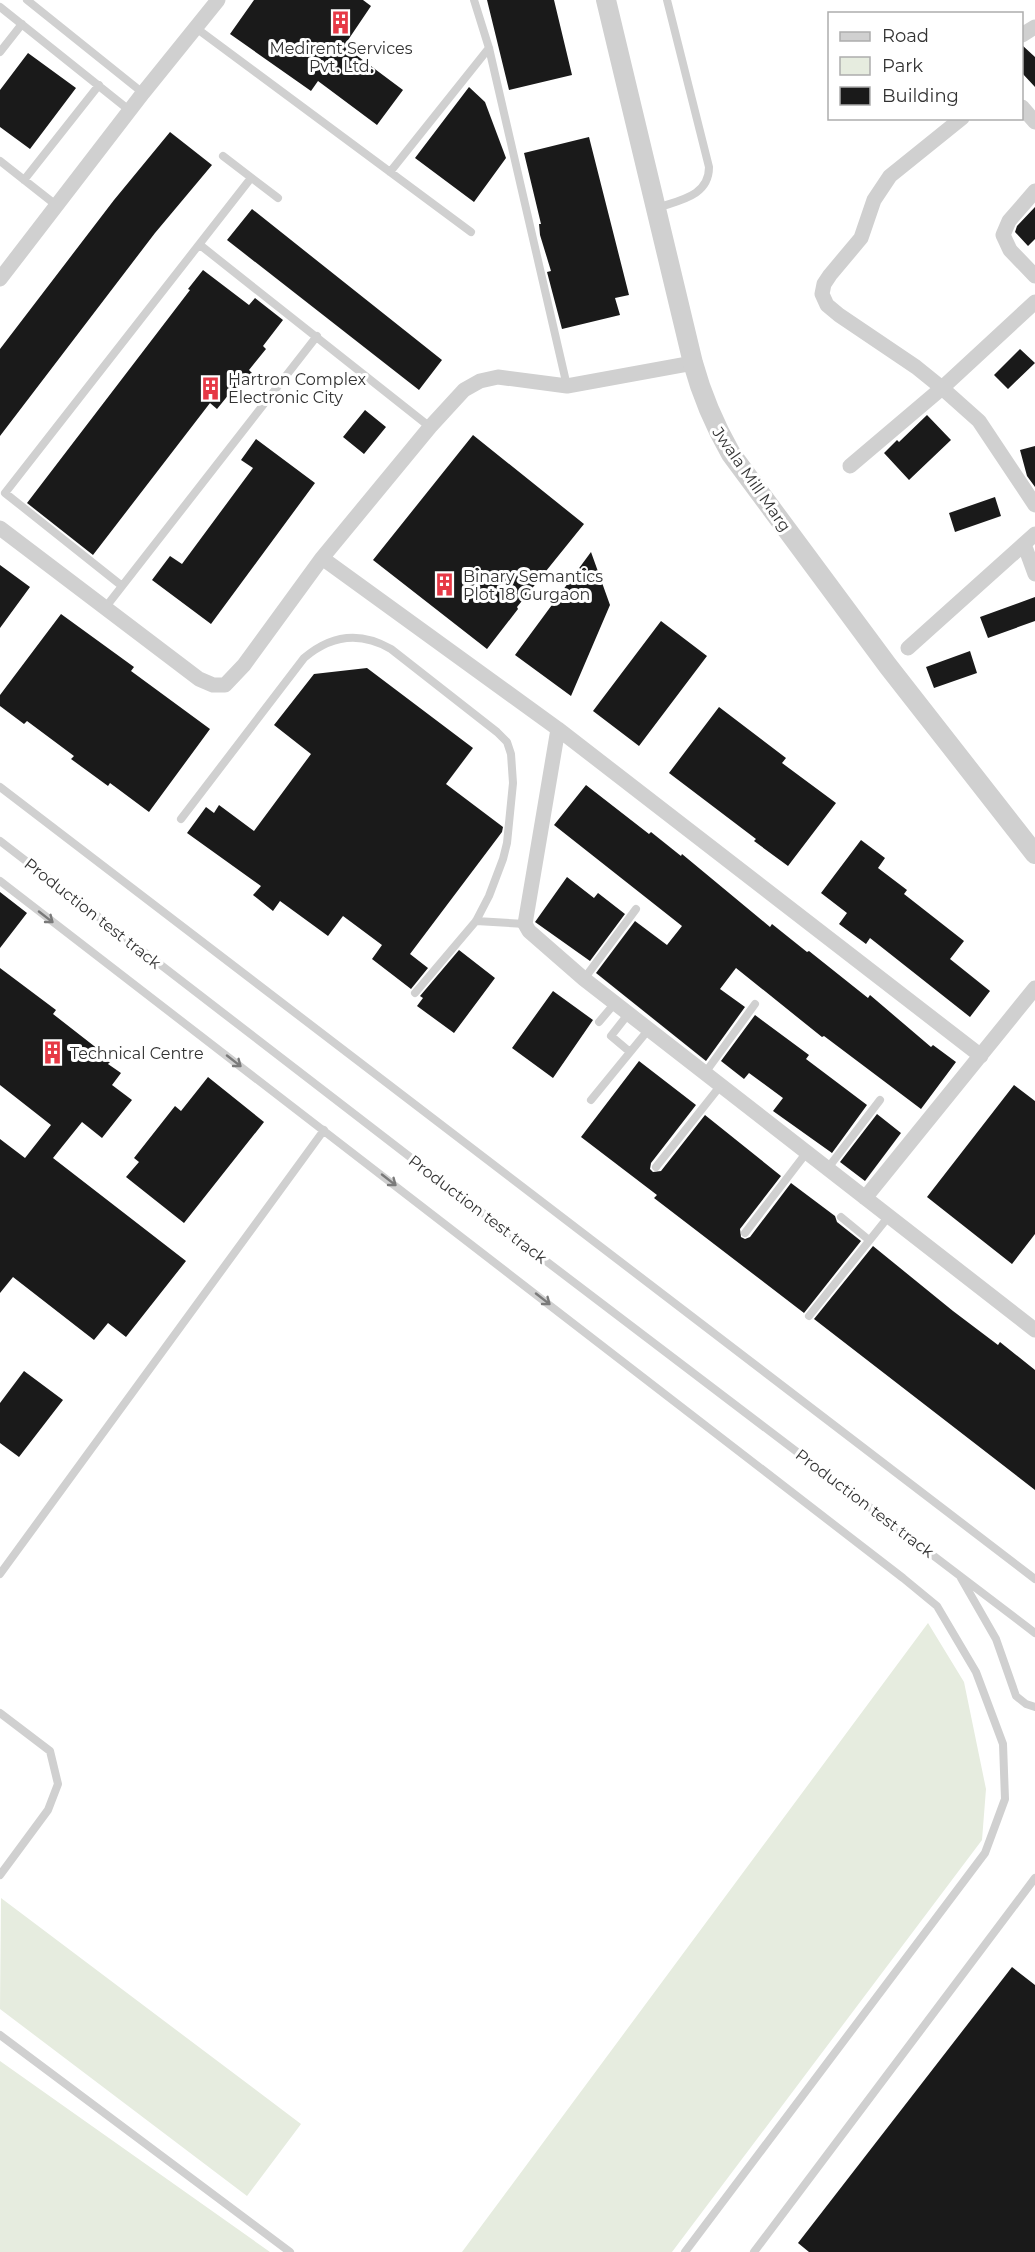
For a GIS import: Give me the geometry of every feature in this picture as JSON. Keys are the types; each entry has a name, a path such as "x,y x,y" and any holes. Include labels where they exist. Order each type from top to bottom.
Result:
{"street":[{"path":"0,279 142,93 218,0"},
{"name":"Jwala Mill Marg","path":"606,0 693,363 703,400 714,426 731,454 888,666 1034,850"},
{"path":"1023,108 1035,122"},
{"path":"960,120 890,176 874,200 861,238 830,275 824,284 822,294 827,304 839,315 916,367 979,422 1035,505"},
{"path":"1035,191 1009,221 1003,235 1010,250 1035,276"},
{"path":"850,466 942,388 1035,302"},
{"path":"0,528 200,680 213,685 225,685 244,665 322,558 430,427 464,390 480,381 498,377 567,386 693,363"},
{"path":"1030,539 1035,574"},
{"path":"908,648 1030,539"},
{"path":"322,558 558,729 981,1056"},
{"path":"558,729 525,924 537,940 1035,1330"},
{"path":"865,1198 1035,988"}],"lane":[{"path":"27,0 142,93"},
{"path":"474,0 489,48 567,386"},
{"path":"656,208 687,198 701,190 709,175 709,167 667,0"},
{"path":"0,7 129,110"},
{"path":"0,52 22,24"},
{"path":"196,28 471,232"},
{"path":"390,172 489,48"},
{"path":"24,180 99,86"},
{"path":"223,156 278,198"},
{"path":"0,161 56,205"},
{"path":"122,586 2,495 251,178"},
{"path":"200,245 430,427"},
{"path":"105,608 317,336"},
{"path":"181,819 304,658 330,641 344,637 378,641 498,732 507,742 511,754 513,783 507,843 495,880 476,921 415,993"},
{"path":"0,788 1035,1579"},
{"name":"Production test track","path":"0,841 471,1204 1035,1632"},
{"path":"0,881 903,1578 937,1606 976,1672 1003,1744 1005,1799 985,1853 685,2252"},
{"path":"584,979 636,909"},
{"path":"476,921 525,924"},
{"path":"599,1022 616,1002"},
{"path":"705,1073 755,1004"},
{"path":"629,1012 611,1035 630,1052"},
{"path":"591,1100 649,1029"},
{"path":"656,1167 721,1085"},
{"path":"828,1168 880,1100"},
{"path":"0,1574 324,1130"},
{"path":"745,1233 807,1152"},
{"path":"809,1316 889,1215"},
{"path":"841,1218 869,1240"},
{"name":"Production test track","path":"959,1574 996,1639 1016,1696 1026,1704 1035,1707"},
{"path":"0,1713 50,1751 58,1784 48,1810 0,1875"},
{"path":"754,2252 1035,1878"},
{"path":"0,2035 290,2252"}],"green space":[{"path":"928,1623 964,1682 986,1789 982,1840 672,2252 462,2252"},
{"path":"1,1898 301,2124 247,2196 0,2009"},
{"path":"0,2061 270,2252 0,2252"}],"building":[{"path":"254,0 363,0 371,6 344,46 403,90 377,125 318,81 311,91 230,34"},
{"path":"487,0 554,0 572,75 509,90"},
{"path":"1023,46 1035,57 1035,87 1023,74"},
{"path":"28,53 76,88 30,149 0,127 0,90"},
{"path":"469,87 485,102 506,158 474,202 415,158"},
{"path":"170,132 212,165 155,233 0,436 0,349 114,200"},
{"path":"589,137 629,295 615,298 620,315 562,329 547,272 551,271 540,235 539,224 541,224 524,153"},
{"path":"1035,207 1035,239 1028,246 1015,232 1017,226"},
{"path":"252,209 442,360 419,390 227,240"},
{"path":"203,270 249,305 255,298 283,320 263,346 266,349 249,370 252,373 237,391 234,388 217,409 210,403 93,555 27,503"},
{"path":"1020,349 1035,363 1008,389 994,375"},
{"path":"365,410 386,427 364,454 343,437"},
{"path":"927,415 951,440 909,480 884,453"},
{"path":"473,435 584,524 517,607 518,609 487,649 373,560"},
{"path":"256,439 315,483 211,624 152,580 170,556 182,564 253,468 241,460"},
{"path":"1035,446 1035,487 1027,476 1020,450"},
{"path":"995,497 1001,516 955,532 949,513"},
{"path":"591,552 610,605 571,696 515,655"},
{"path":"0,565 30,587 0,628"},
{"path":"1035,597 1035,621 988,638 980,617"},
{"path":"61,614 134,667 131,671 210,729 149,812 110,783 108,786 71,759 74,756 27,721 24,724 0,706 0,695"},
{"path":"661,621 707,656 639,746 593,711"},
{"path":"970,651 977,673 934,688 926,667"},
{"path":"367,668 473,748 446,784 503,827 502,832 410,954 428,968 411,989 372,959 382,945 343,916 328,936 280,901 273,911 253,895 261,886 187,833 206,807 214,813 219,805 254,831 311,754 274,725 314,674"},
{"path":"719,707 786,758 782,763 836,803 788,866 669,773"},
{"path":"586,785 649,834 651,832 681,856 682,854 770,927 772,924 868,998 870,995 931,1047 933,1045 956,1062 921,1109 824,1036 822,1037 736,968 720,989 745,1007 706,1061 596,973 635,921 667,945 682,926 554,825"},
{"path":"861,840 885,858 878,868 907,890 904,894 964,941 950,959 990,991 970,1017 870,938 866,944 839,924 847,913 821,893"},
{"path":"567,877 594,898 598,893 625,914 590,961 535,922"},
{"path":"0,892 27,913 0,948"},
{"path":"459,950 495,978 454,1033 417,1006 423,998 420,996"},
{"path":"0,968 56,1010 53,1014 112,1060 108,1064 121,1073 112,1085 132,1100 102,1138 82,1122 53,1158 186,1261 126,1337 108,1323 94,1340 13,1277 0,1293 0,1139 25,1158 51,1125 0,1085"},
{"path":"553,991 593,1020 553,1078 512,1048"},
{"path":"755,1015 809,1055 806,1059 867,1105 832,1153 773,1111 783,1098 749,1073 744,1079 721,1061"},
{"path":"639,1061 696,1105 651,1163 650,1169 653,1172 661,1171 705,1115 781,1176 740,1229 741,1237 745,1239 750,1237 791,1183 835,1216 837,1222 861,1241 804,1313 654,1198 657,1195 581,1137"},
{"path":"208,1077 264,1122 184,1223 126,1177 139,1162 134,1158 175,1106 181,1111"},
{"path":"1014,1085 1035,1101 1035,1234 1012,1264 927,1197"},
{"path":"877,1114 901,1133 865,1181 840,1162"},
{"path":"873,1246 953,1311 998,1345 1000,1342 1035,1370 1035,1490 814,1319"},
{"path":"24,1371 63,1400 19,1457 0,1443 0,1403"},
{"path":"1012,1967 1035,1985 1035,2252 809,2252 798,2243"}],"place":[{"name":"Medirent Services Pvt. Ltd.","path":"341,23"},
{"name":"Hartron Complex Electronic City","path":"210,388"},
{"name":"Binary Semantics Plot 18 Gurgaon","path":"445,585"},
{"name":"Technical Centre","path":"52,1053"}]}
